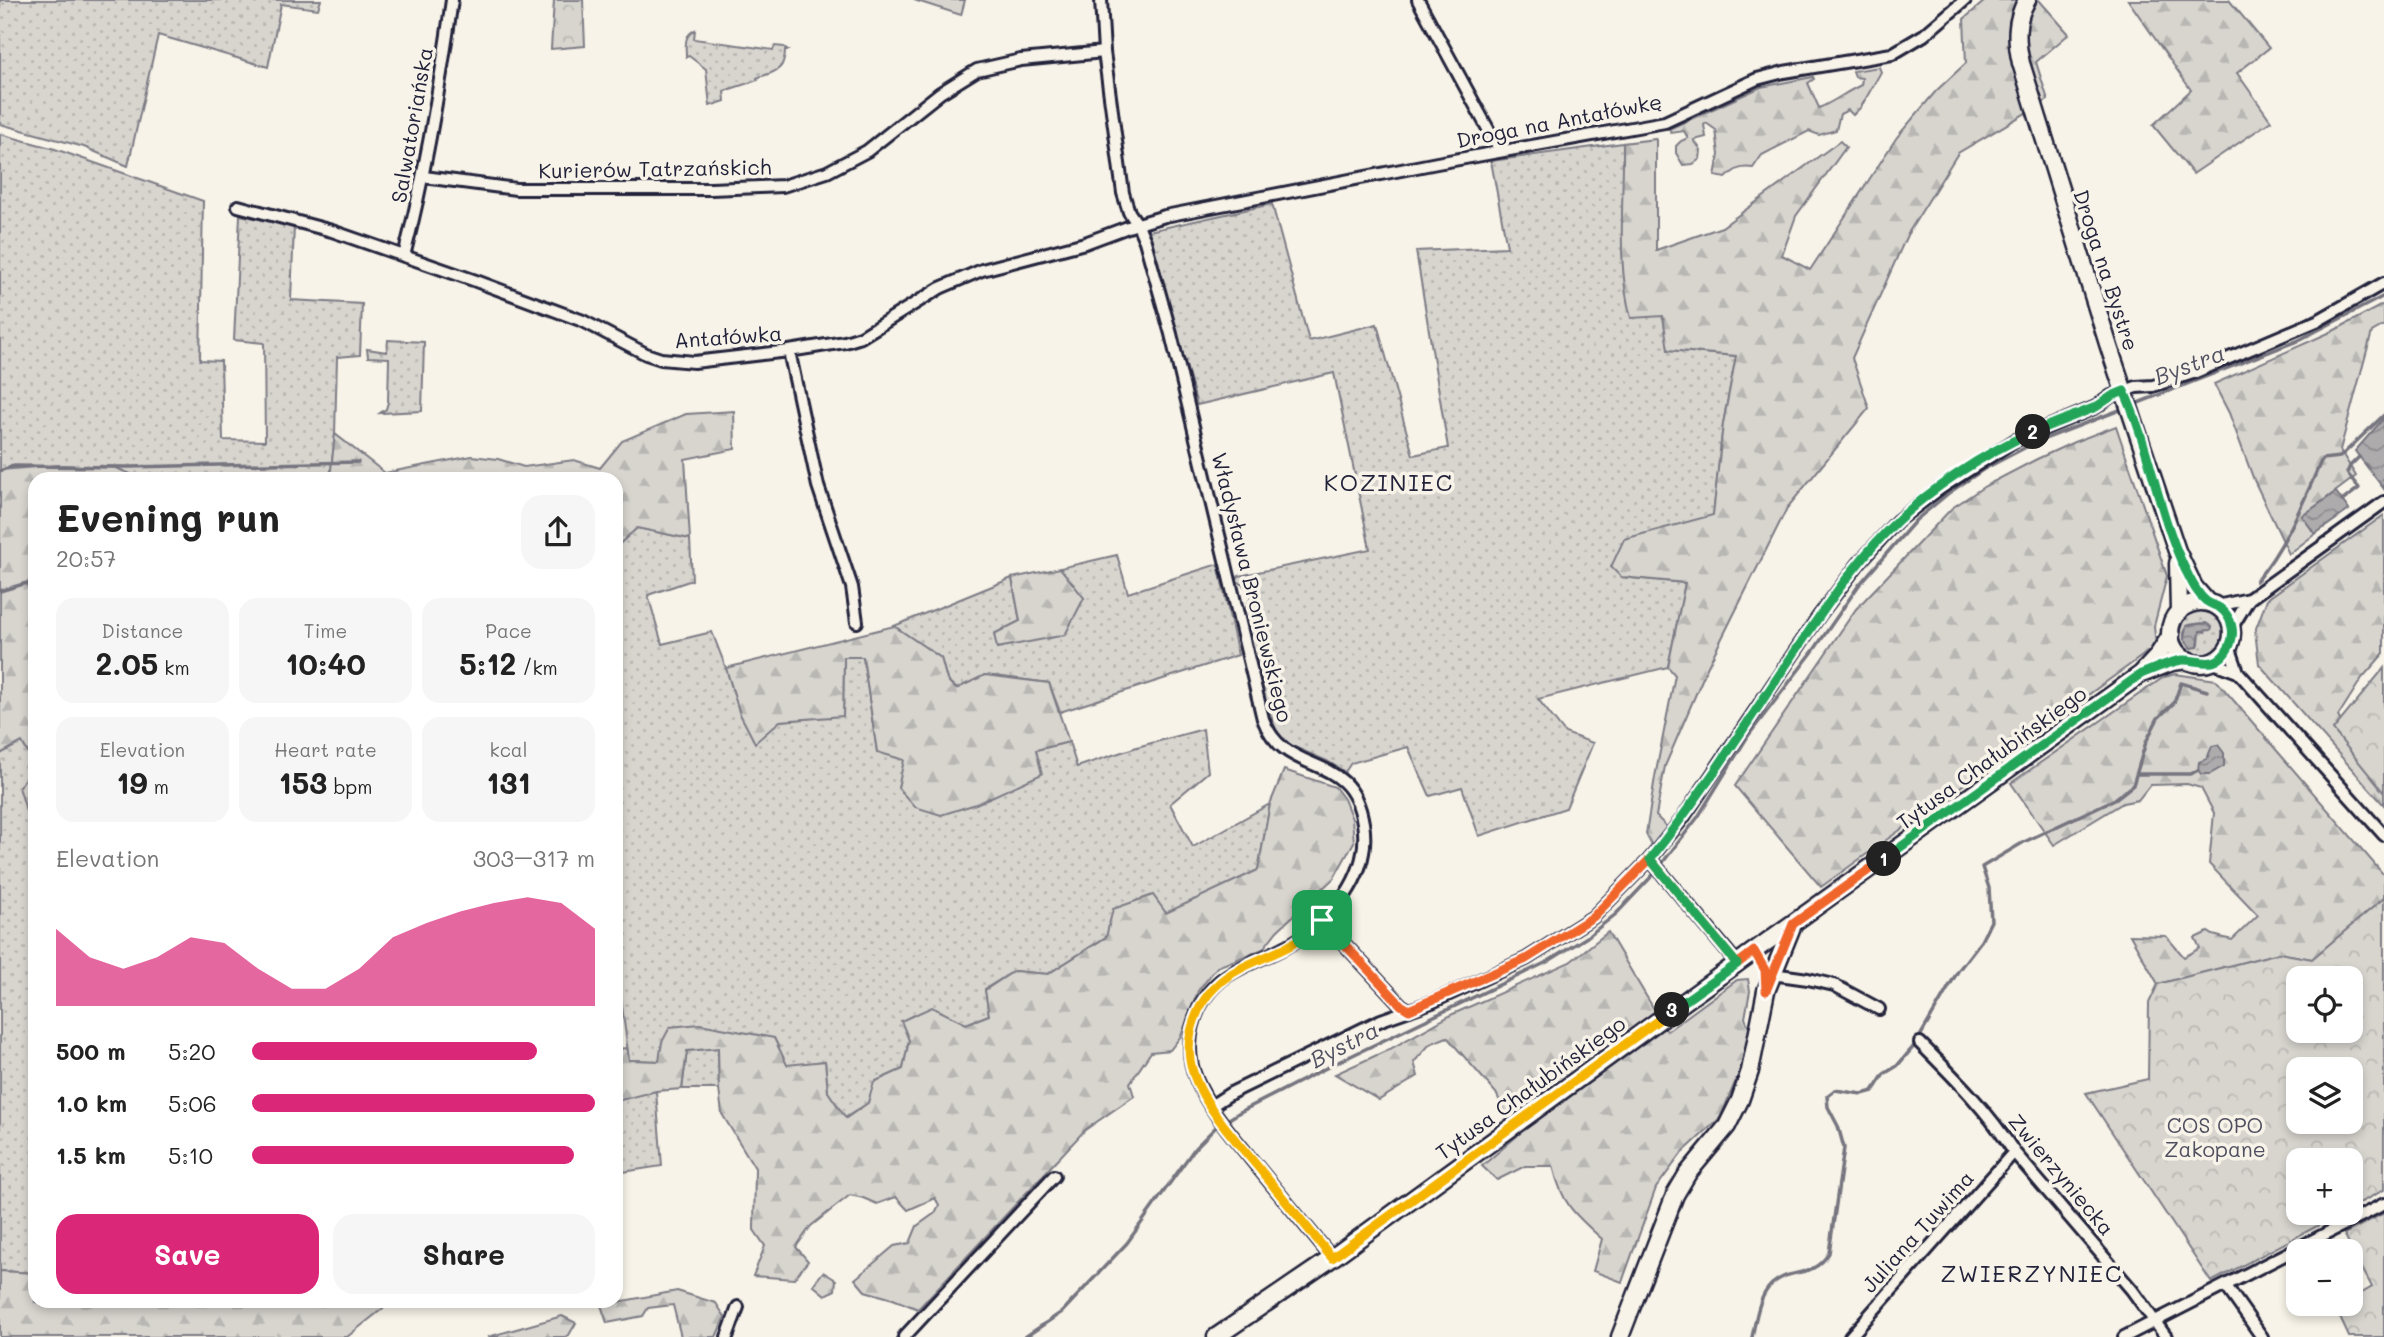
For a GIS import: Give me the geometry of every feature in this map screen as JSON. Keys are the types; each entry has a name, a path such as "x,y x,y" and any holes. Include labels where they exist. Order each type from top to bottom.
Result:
{"street":[{"name":"Salwatoriańska","path":"404,256 424,177 440,93 452,0"},
{"name":"Władysława Broniewskiego","path":"1101,0 1104,52 1123,192 1129,212 1145,241 1171,334 1262,719 1273,739 1282,748 1345,782 1360,809 1364,837 1359,870 1343,897 1322,920 1290,945 1224,978 1201,1003 1189,1053 1195,1078 1214,1110 1332,1258"},
{"path":"1418,0 1500,151"},
{"name":"Droga na Antałówkę","path":"1138,225 1205,207 1665,122 1757,79 1886,55 1915,41 1965,0"},
{"name":"Droga na Bystre","path":"2027,0 2017,28 2020,58 2057,185 2176,551 2180,574 2179,612"},
{"name":"Kurierów Tatrzańskich","path":"424,177 516,189 711,189 783,186 827,172 867,151 940,93 977,70 1021,60 1104,52"},
{"name":"Antałówka","path":"238,206 332,231 572,316 646,354 661,359 694,362 845,342 861,337 940,288 982,270 1085,243 1138,225"},
{"path":"1214,1110 1231,1093 1381,1020 1526,959 1593,917 1651,861 1702,791 1819,616 1859,563 1892,526 1939,489 2031,433 2096,407 2112,396 2196,372 2319,320 2384,283"},
{"path":"789,351 818,486 852,586 857,622"},
{"path":"2249,599 2212,604 2192,603 2179,612 2172,623 2171,635 2175,649 2188,660 2203,663 2222,656 2229,646 2232,627 2249,599 2384,502"},
{"name":"Droga na Bystre","path":"2176,551 2194,587 2212,604"},
{"path":"2212,604 2227,615 2232,627"},
{"name":"Tytusa Chałubińskiego","path":"1216,1337 1332,1258 2141,674 2156,658 2171,635"},
{"path":"2229,646 2238,672 2384,835"},
{"name":"Tytusa Chałubińskiego","path":"2141,674 2172,662 2188,660"},
{"path":"2211,662 2238,672"},
{"path":"1651,861 1737,964"},
{"path":"1322,920 1401,1005 1409,1010"},
{"path":"1620,1337 1675,1195 1685,1177 1727,1126 1741,1100 1750,1072 1766,991 1793,924"},
{"path":"1754,951 1765,970 1766,991"},
{"path":"1772,974 1834,985 1879,1009"},
{"name":"Zwierzyniecka","path":"1920,1042 1966,1089 2002,1132 2014,1152 2132,1290 2166,1337"},
{"name":"Juliana Tuwima","path":"1850,1337 2014,1152"},
{"path":"904,1337 1054,1176"},
{"path":"2124,1337 2384,1204"},
{"path":"2226,1286 2262,1337"},
{"path":"727,1337 738,1307"}],"green space":[{"path":"0,0 321,0 318,9 281,4 268,67 158,35 128,166 84,147 0,124"},
{"path":"554,0 583,0 585,46 551,49"},
{"path":"914,0 965,0 961,15"},
{"path":"1986,0 2039,0 2069,34 2036,62 2048,100 1958,153 1907,235 1852,358 1869,408 1787,508 1707,668 1665,766 1656,816 1667,827 1652,846 1646,834 1675,675 1668,667 1685,583 1621,577 1611,567 1624,539 1713,515 1723,424 1736,356 1668,350 1663,316 1631,318 1622,253 1623,143 1656,139 1656,250 1722,227 1840,141 1846,147 1796,216 1782,255 1810,270 1897,137 1936,91 1966,63 1964,19"},
{"path":"2128,0 2229,0 2269,48 2237,73 2271,121 2193,174 2153,125 2191,90"},
{"path":"695,30 694,39 773,50 775,46 784,47 788,50 785,50 783,63 777,70 757,78 758,80 724,91 725,101 710,106 706,69 689,56 686,57 687,38"},
{"path":"1879,67 1881,72 1861,107 1853,115 1848,110 1840,114 1836,130 1819,135 1809,131 1762,155 1753,168 1738,169 1726,178 1715,176 1719,155 1716,130 1706,123 1706,137 1694,140 1701,150 1700,159 1693,164 1683,165 1676,153 1676,146 1688,138 1684,131 1671,133 1669,129 1761,87 1813,77 1808,83 1819,108 1861,85 1862,78 1855,77 1853,71"},
{"path":"0,134 55,149 203,201 200,360 221,361 223,440 265,441 264,343 234,340 240,215 294,226 291,300 362,304 360,355 337,357 335,434 331,472 125,472 116,468 62,465 0,470"},
{"path":"1623,143 1623,234 1663,316 1669,350 1736,356 1723,424 1713,516 1624,539 1621,577 1685,583 1668,667 1538,699 1565,733 1593,743 1566,808 1479,836 1462,787 1430,796 1408,747 1351,763 1345,772 1292,746 1278,735 1265,699 1244,610 1251,598 1250,590 1236,580 1239,576 1370,549 1334,373 1197,405 1149,231 1272,204 1309,341 1377,324 1413,455 1448,448 1416,251 1507,247 1491,161"},
{"path":"2384,304 2384,325 2372,332 2340,450 2356,476 2303,516 2315,534 2289,554 2254,480 2229,413 2214,384 2333,331"},
{"path":"388,340 424,342 422,411 380,413 386,409 388,402 389,358 368,357 367,349 387,352"},
{"path":"734,411 735,449 685,459 690,539 637,528 623,541 623,472 390,472 472,456 498,459 524,467 574,460 600,468 622,441 686,414"},
{"path":"2116,426 2167,576 2154,626 2156,646 1821,887 1735,786 1856,609 1952,508 1985,486 2037,459"},
{"path":"335,434 384,472 331,472"},
{"path":"61,465 116,468 125,472 28,472 28,753 22,742 0,754 0,470"},
{"path":"2384,515 2384,653 2362,678 2338,716 2352,747 2384,792 2384,805 2259,664 2255,631 2267,599"},
{"path":"637,528 690,539 692,580 648,595 662,644 712,632 740,714 780,721 843,715 844,657 863,657 877,752 1036,750 1069,742 1077,767 1203,729 1208,772 1170,804 1193,847 1270,804 1258,870 1190,903 1106,937 1048,974 1014,971 985,989 989,1015 966,1024 932,1008 902,1021 909,1040 903,1069 874,1082 868,1103 845,1118 828,1092 825,1061 787,1066 774,1038 662,1042 660,1061 629,1060 623,1014 623,541"},
{"path":"1117,555 1128,593 1218,564 1238,655 1060,712 1049,683 985,675 957,689 947,680 941,658 894,626 1012,578 1020,621 994,634 1084,598 1060,568"},
{"path":"1060,568 1084,598 1065,635 997,648 994,634 1020,621 1012,578"},
{"path":"2198,610 2215,614 2224,628 2221,644 2215,650 2202,655 2191,652 2179,634 2184,618","holes":["2202,623 2205,632 2200,631 2199,644 2191,648 2184,639 2188,625"]},
{"path":"894,626 941,658 947,680 956,689 985,675 1049,683 1069,742 1036,750 1042,774 976,804 941,815 915,807 898,788 904,760 877,752 863,657 844,657 843,716 780,721 755,743 740,714 726,668"},
{"path":"2384,668 2384,793 2333,730"},
{"path":"2175,674 2216,680 2384,875 2384,898 2312,959 2279,953 2158,984 2130,935 2166,936 2184,957 2200,948 2195,938 2208,932 2232,940 2258,915 2209,864 2214,813 2201,788 2187,784 2150,785 2138,800 2123,803 2054,845 2011,783 2164,677"},
{"path":"22,742 28,753 28,1273 0,1271 0,754"},
{"path":"1284,770 1335,787 1344,799 1352,819 1354,842 1334,878 1277,931 1263,949 1217,967 1198,991 1181,1036 1170,1050 1151,1052 1130,1083 1134,1096 1085,1130 918,1309 865,1291 855,1279 894,1246 910,1243 917,1226 935,1213 939,1205 935,1198 908,1210 896,1197 877,1204 850,1195 811,1226 796,1247 808,1261 794,1279 753,1276 765,1246 754,1230 755,1168 722,1114 718,1048 687,1051 682,1089 656,1091 623,1099 623,1048 627,1048 629,1060 659,1061 662,1042 670,1027 700,1024 774,1038 787,1065 825,1061 828,1092 846,1118 868,1103 874,1082 903,1069 909,1040 901,1021 932,1007 966,1024 989,1015 985,990 1014,971 1048,974 1106,937 1113,909 1153,895 1166,913 1258,870 1270,804"},
{"path":"28,775 28,809 26,810 19,787"},
{"name":"COS OPO Zakopane","path":"2384,898 2384,1190 2363,1201 2363,1148 2286,1148 2286,1225 2319,1225 2293,1239 2286,1239 2286,1242 2211,1282 2086,1093 2148,1079 2149,1003 2158,984 2279,953 2312,959"},
{"path":"1608,932 1667,1031 1737,980 1748,979 1750,991 1745,1018 1750,1030 1740,1071 1720,1118 1682,1153 1656,1188 1622,1282 1593,1271 1602,1239 1570,1207 1553,1166 1525,1166 1497,1180 1482,1166 1517,1136 1496,1093 1447,1037 1430,1044 1414,1062 1418,1076 1379,1100 1335,1074 1390,1049 1453,1014 1570,962"},
{"path":"718,1048 719,1089 682,1089 687,1051"},
{"path":"656,1091 662,1166 623,1172 623,1099"},
{"path":"2384,1213 2384,1337 2349,1337 2339,1316 2363,1316 2363,1292 2372,1287 2363,1270 2363,1239 2347,1239 2344,1234"},
{"path":"0,1271 28,1273 28,1308 383,1308 347,1337 0,1337"},
{"path":"823,1272 836,1280 835,1290 825,1295 813,1285"},
{"path":"677,1291 716,1303 725,1317 716,1337 681,1337 673,1305 648,1308 643,1316 607,1323 602,1308 623,1308 623,1301"},
{"path":"562,1316 576,1323 565,1337 488,1337"}],"water":[{"path":"2384,418 2384,489 2355,451"},
{"path":"2336,492 2349,510 2315,534 2302,516"},
{"path":"2206,623 2212,627 2211,630 2200,631 2198,647 2191,648 2184,639 2186,626"},
{"path":"2218,745 2224,753 2224,766 2210,774 2201,774 2198,770 2199,762 2207,759 2212,746"}],"waterway":[{"name":"Bystra","path":"2133,405 2297,341 2384,296"},
{"name":"Bystra","path":"1025,1337 1062,1312 1127,1243 1195,1148 1215,1128 1240,1112 1332,1065 1547,962 1587,937 1616,914 1653,875 1698,817 1748,736 1814,650 1859,585 1916,520 1984,469 2034,443 2125,408"},
{"path":"2256,581 2285,538 2322,459 2340,457 2384,415"},
{"path":"2342,501 2359,488 2347,473 2359,457"},
{"path":"0,471 12,466 130,467 358,462"},
{"path":"0,591 28,584"},
{"path":"1752,1337 1756,1316 1767,1289 1779,1279 1815,1267 1829,1253 1844,1148 1838,1126 1828,1107 1827,1096 1835,1090 1862,1094 1873,1091 1884,1074 1897,1066 1915,1045 1991,921 1989,888 1982,867 2024,842 2115,799 2133,785 2146,742 2158,718 2174,703 2181,683 2207,691"},
{"path":"2138,774 2191,774 2198,770"}],"district":[{"name":"KOZINIEC","path":"1389,482"},
{"name":"ZWIERZYNIEC","path":"2032,1273"}],"route":[{"path":"1322,920 1290,945 1224,978 1212,989 1201,1003 1196,1016 1189,1053 1201,1091 1230,1132 1332,1258 1737,964 1729,953 1726,951 1650,859 1683,818 1819,616 1886,531 1971,467 2023,437 2096,407 2124,391 2176,551 2194,587 2207,602 2222,610 2228,618 2232,627 2229,646 2222,656 2211,662 2182,660 2141,674 1793,924 1766,991 1764,966 1754,951 1737,964 1729,953 1726,951 1706,926 1668,880 1650,859 1593,917 1526,959 1409,1010 1401,1005 1322,920"}]}
